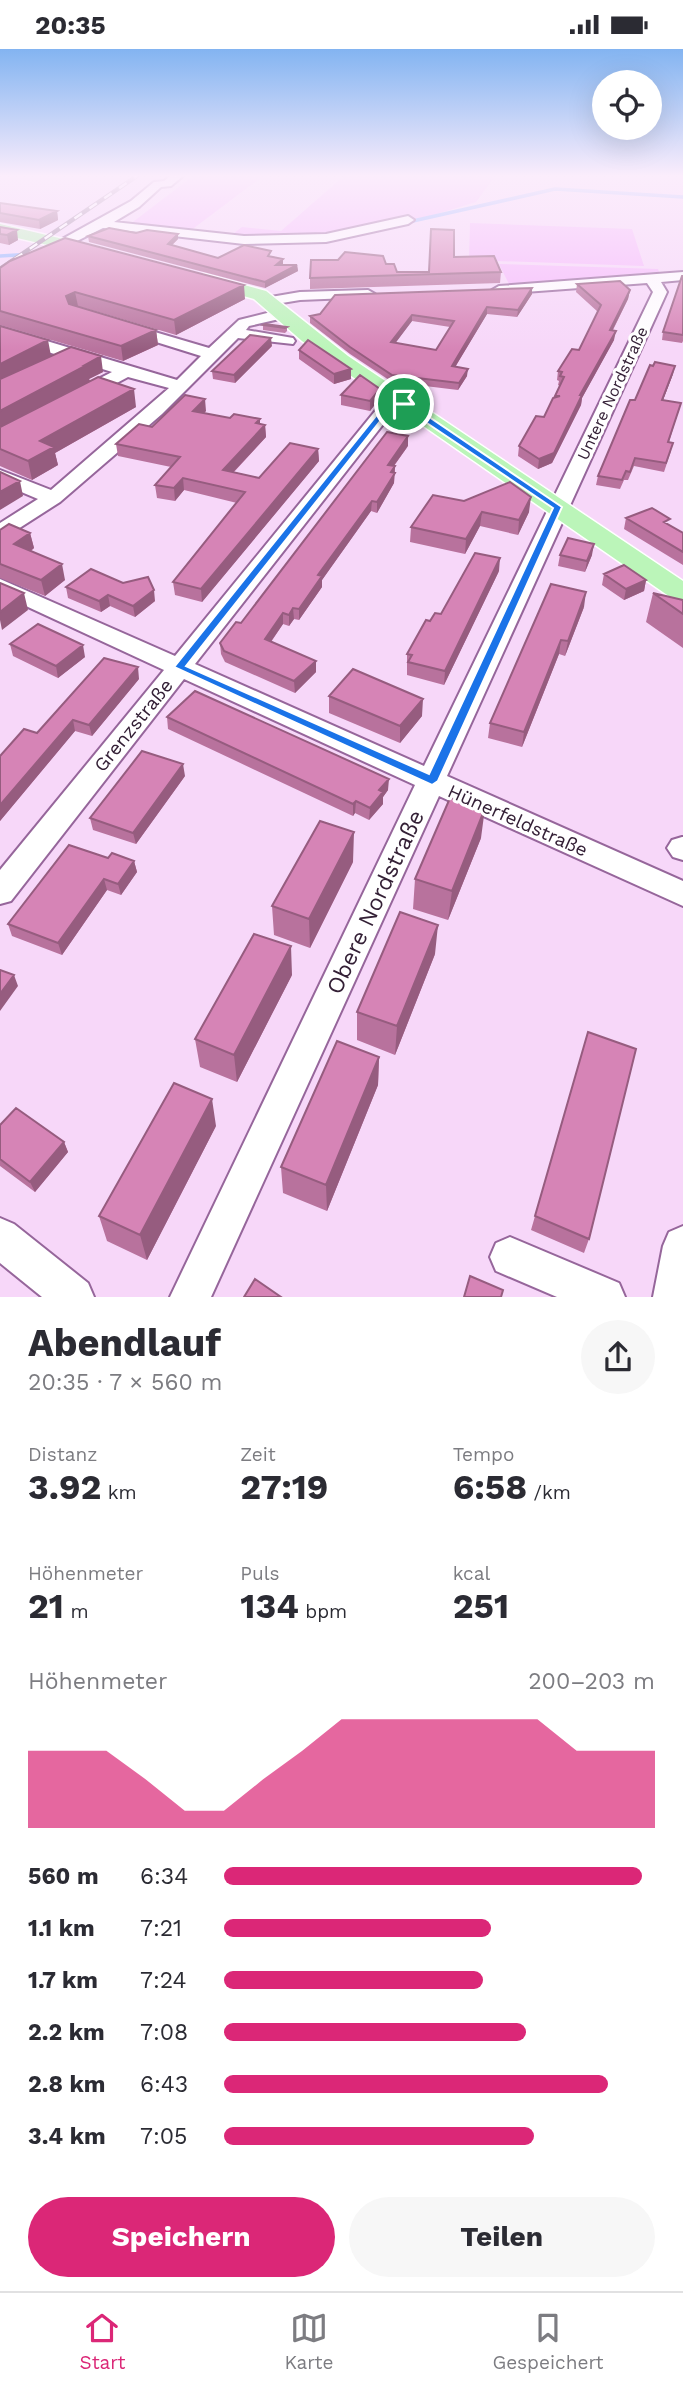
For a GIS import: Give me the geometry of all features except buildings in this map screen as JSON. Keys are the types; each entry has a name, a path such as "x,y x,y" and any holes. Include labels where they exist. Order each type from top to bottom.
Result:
{"main road":[{"path":"23,234 107,254"},
{"path":"194,277 248,291 276,308 309,337 404,404 683,593"}],"street":[{"path":"62,243 80,234"},
{"path":"193,234 244,240 339,234"},
{"path":"488,290 683,276"},
{"name":"Untere Nordstraße","path":"558,507 660,292 652,279"},
{"path":"0,532 53,498 156,410 244,323 300,296 378,294"},
{"path":"116,324 212,354"},
{"path":"0,332 180,386"},
{"path":"233,333 287,341"},
{"path":"48,366 72,354"},
{"path":"58,407 126,370"},
{"name":"Grenzstraße","path":"0,892 382,414 404,404"},
{"path":"0,476 53,498"},
{"name":"Obere Nordstraße","path":"190,1297 558,507"},
{"name":"Hünerfeldstraße","path":"0,586 683,894"},
{"path":"0,1238 74,1297"},
{"path":"673,1297 683,1246"},
{"path":"510,1257 605,1297"}],"shaded area":[{"path":"233,234 346,234 329,238 229,237"},
{"path":"470,234 634,234 644,266 469,260"},
{"path":"499,264 658,269 659,272 509,284"}],"waterway":[{"path":"0,256 33,254"}],"railway":[{"path":"0,269 51,234"}],"route":[{"path":"404,404 558,507 432,781 179,667 382,414 404,404"}]}
